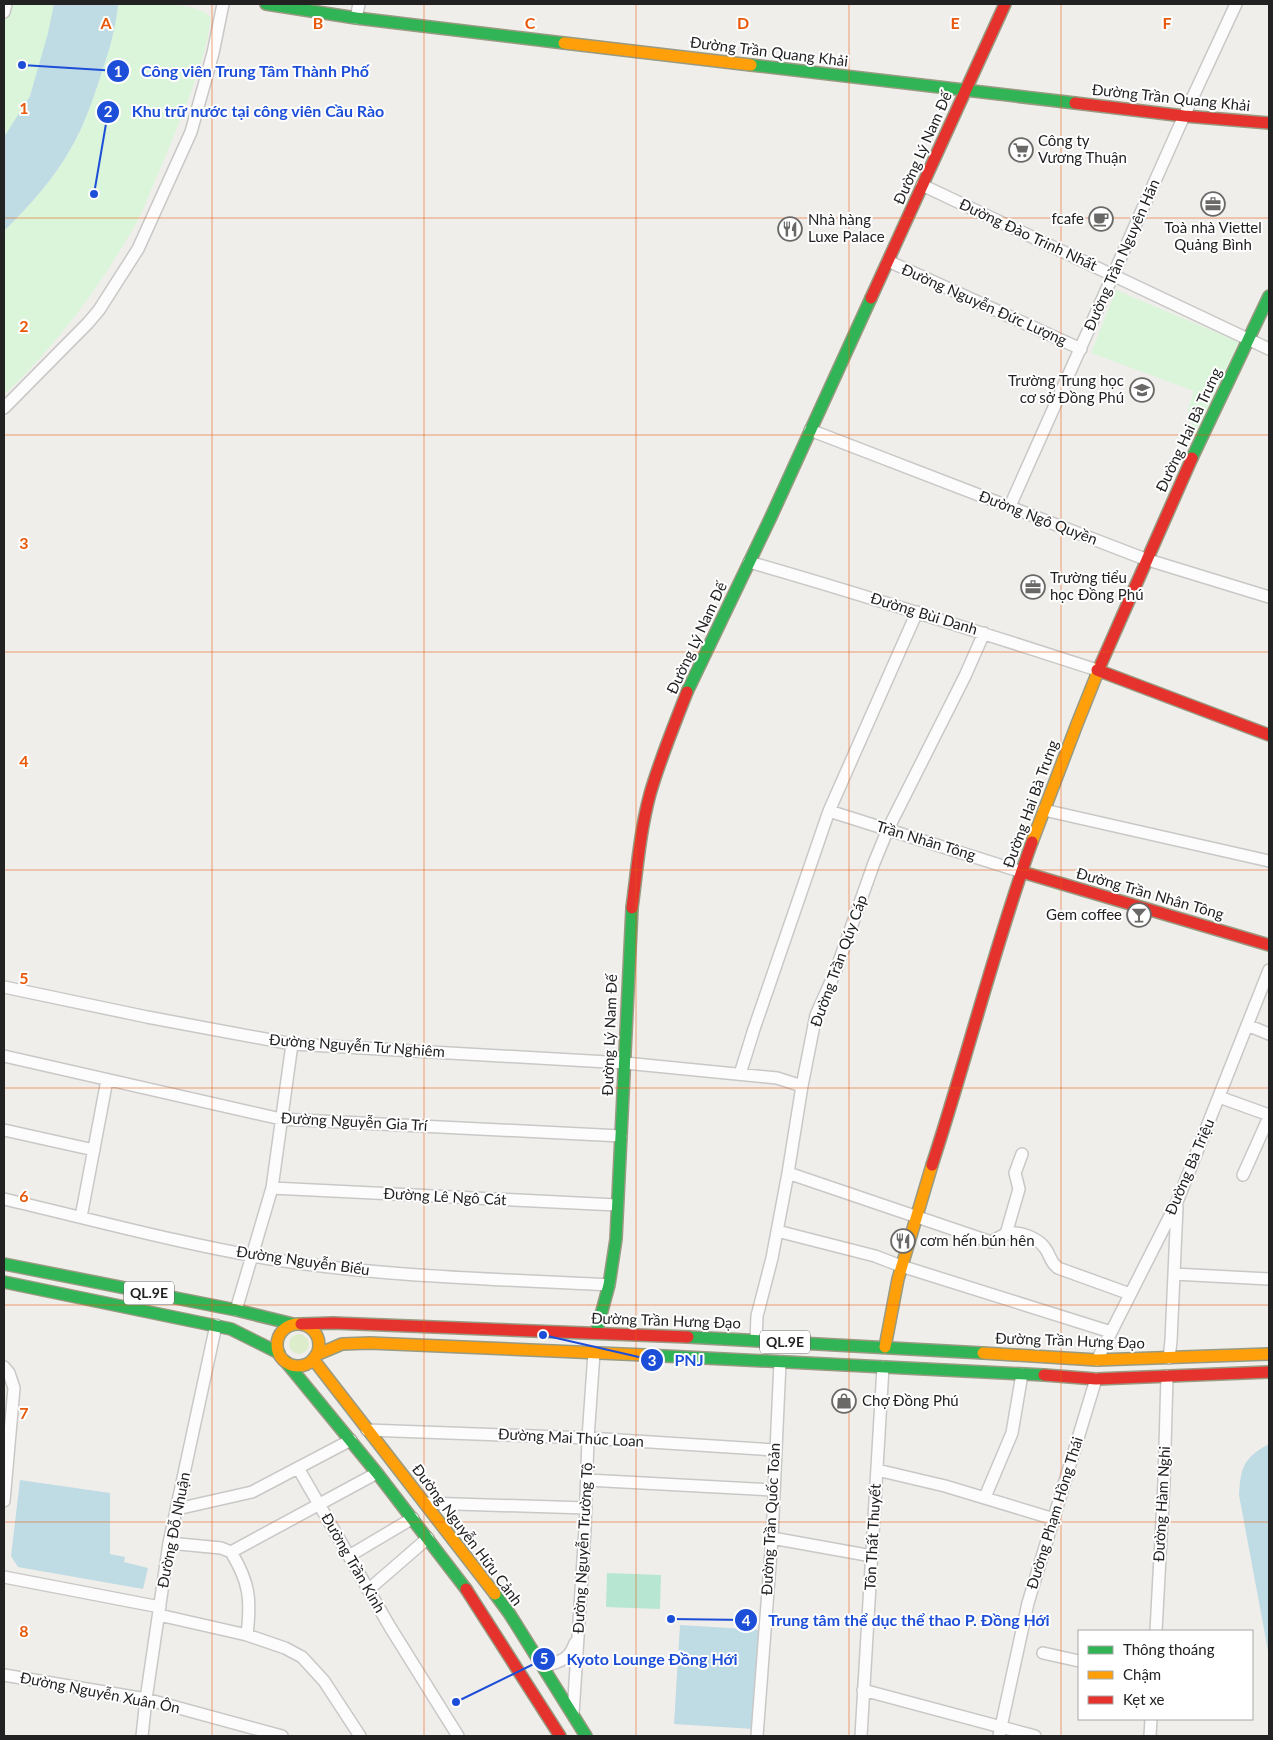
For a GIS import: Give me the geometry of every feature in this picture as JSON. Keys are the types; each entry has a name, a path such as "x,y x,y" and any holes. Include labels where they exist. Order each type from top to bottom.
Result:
{"main road":[{"name":"Đường Trần Quang Khải","path":"266,4 356,18 965,91 1184,116 1269,123"},
{"name":"Đường Lý Nam Đế","path":"594,1353 596,1333 608,1285 616,1239 631,915 639,853 650,795 692,679 770,519 1005,4"},
{"name":"Đường Hai Bà Trưng","path":"883,1367 889,1318 901,1266 1022,872 1044,810 1097,670 1145,559 1269,296"},
{"path":"1097,670 1269,735"},
{"name":"Đường Trần Nhân Tông","path":"1022,872 1269,945"},
{"name":"Đường Trần Hưng Đạo","path":"4,1264 297,1324 333,1323 756,1340 1098,1360 1269,1354"},
{"name":"QL.9E","path":"4,1282 216,1325 241,1333 283,1357"},
{"path":"283,1357 300,1365 314,1357 319,1345 317,1336 310,1328 297,1324 288,1326 280,1333 277,1343 283,1357 413,1518 474,1600 558,1733 572,1714"},
{"name":"QL.9E","path":"314,1357 342,1344 370,1343 1022,1374 1096,1380 1269,1372"},
{"name":"Đường Nguyễn Hữu Cảnh","path":"314,1357 367,1430 490,1586 586,1736"},
{"path":"1167,1376 1168,1358"},
{"path":"523,1677 543,1667"}],"street":[{"path":"4,12 6,4"},
{"path":"4,408 88,324 138,249 191,132 213,53 222,4"},
{"path":"356,18 359,4"},
{"name":"Đường Trần Nguyên Hãn","path":"1010,506 1236,4"},
{"name":"Đường Đào Trinh Nhất","path":"922,185 1269,349"},
{"name":"Đường Nguyễn Đức Lượng","path":"888,261 1081,348"},
{"name":"Đường Ngô Quyền","path":"810,430 1145,559 1269,597"},
{"name":"Đường Bùi Danh","path":"749,562 917,612 1097,670"},
{"path":"740,1074 829,811 917,612"},
{"name":"Đường Trần Qúy Cáp","path":"756,1340 758,1316 777,1231 816,1015 836,970 888,829 966,676 984,633"},
{"path":"1044,810 1269,861"},
{"name":"Trần Nhân Tông","path":"829,811 1022,872"},
{"name":"Đường Bà Triệu","path":"1098,1360 1177,1202 1269,970"},
{"name":"Đường Nguyễn Tư Nghiêm","path":"4,987 147,1017 292,1044 625,1063 777,1078 802,1086"},
{"path":"1247,1025 1269,1034"},
{"path":"236,1310 272,1188 292,1044"},
{"name":"Đường Nguyễn Gia Trí","path":"4,1056 281,1119 622,1136"},
{"path":"82,1217 106,1080"},
{"path":"1219,1097 1269,1116 1243,1175"},
{"path":"4,1130 94,1150"},
{"path":"1006,1234 1019,1189 1015,1173 1022,1154"},
{"path":"788,1173 992,1242 1006,1234 1015,1233 1028,1236 1044,1246 1051,1262 1058,1268 1130,1294"},
{"name":"Đường Lê Ngô Cát","path":"272,1188 617,1206"},
{"name":"Đường Nguyễn Biểu","path":"4,1199 278,1260 395,1273 608,1285"},
{"path":"1168,1358 1177,1202"},
{"path":"777,1231 875,1256 901,1266 1111,1332"},
{"path":"1174,1274 1269,1279"},
{"name":"Đường Đỗ Nhuận","path":"142,1736 169,1543 178,1509 216,1325"},
{"name":"Đường Nguyễn Trường Tộ","path":"572,1714 594,1353"},
{"name":"Đường Trần Quốc Toản","path":"757,1736 772,1538 780,1362"},
{"path":"4,1367 9,1373 14,1388 4,1501"},
{"name":"Tôn Thất Thuyết","path":"861,1736 883,1367"},
{"path":"985,1497 1012,1433 1022,1374"},
{"name":"Đường Hàm Nghi","path":"1156,1630 1164,1482 1167,1376"},
{"name":"Đường Phạm Hồng Thái","path":"1001,1732 1028,1603 1096,1380"},
{"name":"Đường Mai Thúc Loan","path":"367,1430 588,1438 775,1450"},
{"path":"178,1509 252,1492 351,1440"},
{"path":"298,1468 319,1504 377,1473"},
{"path":"877,1470 985,1497 1054,1519"},
{"path":"587,1480 773,1490"},
{"path":"425,1503 586,1508"},
{"name":"Đường Trần Kinh","path":"231,1552 319,1504 368,1590 458,1736"},
{"path":"349,1556 413,1518"},
{"path":"368,1590 428,1538"},
{"path":"772,1538 872,1556"},
{"path":"169,1543 221,1548 231,1552 241,1568 249,1596 250,1606 247,1635"},
{"path":"4,1577 159,1611 247,1635 285,1648 302,1657 324,1681 360,1736"},
{"path":"543,1667 570,1655 578,1634"},
{"path":"1043,1652 1078,1661"},
{"name":"Đường Nguyễn Xuân Ôn","path":"4,1675 146,1699 282,1736"},
{"path":"863,1690 1001,1732 1035,1736"},
{"path":"1150,1736 1151,1720"},
{"path":"545,1736 558,1733"}],"green space":[{"path":"4,4 54,4 38,74 24,108 15,124 4,137"},
{"path":"118,4 168,4 194,8 204,12 211,18 204,54 169,148 141,214 125,242 95,289 61,334 4,395 4,231 49,181 76,140 91,105 106,60 114,32"},
{"path":"1116,290 1239,342 1194,438 1188,409 1194,391 1091,353"},
{"path":"295,1334 303,1334 309,1340 309,1348 303,1354 295,1354 289,1348 289,1340"},
{"path":"607,1573 661,1575 660,1609 606,1607"}],"water":[{"path":"54,4 118,4 114,32 94,96 76,140 49,181 4,231 4,137 30,96 48,33"},
{"path":"1269,1444 1269,1656 1239,1495 1245,1464 1260,1449"},
{"path":"20,1480 110,1493 110,1554 125,1557 124,1562 148,1568 143,1589 18,1567 11,1556"},
{"path":"680,1625 761,1630 754,1729 674,1724"}],"traffic: fast":[{"path":"266,4 356,18 564,43"},
{"path":"751,65 1075,103"},
{"path":"1192,458 1269,296"},
{"path":"687,692 770,519 871,298"},
{"path":"596,1333 609,1285 616,1239 632,908"},
{"path":"4,1264 236,1310 293,1324"},
{"path":"4,1282 231,1329 279,1353"},
{"path":"688,1337 983,1353"},
{"path":"645,1355 1044,1375"},
{"path":"286,1362 377,1473 466,1589"},
{"path":"495,1594 509,1613 586,1736"}],"traffic: slow":[{"path":"564,43 751,65"},
{"path":"1032,842 1101,664"},
{"path":"885,1347 898,1279 932,1165"},
{"path":"298,1324 313,1330 319,1345 313,1360 298,1366 283,1360 277,1345 283,1330 298,1324"},
{"path":"316,1355 342,1344 370,1343 645,1355"},
{"path":"983,1353 1097,1360 1269,1354"},
{"path":"313,1359 495,1594"}],"traffic: jam":[{"path":"871,298 1005,4"},
{"path":"1075,103 1184,116 1269,123"},
{"path":"1101,664 1192,458"},
{"path":"1097,670 1269,735"},
{"path":"632,908 641,836 650,794 687,692"},
{"path":"932,1165 1005,922 1032,842"},
{"path":"1022,872 1269,945"},
{"path":"301,1324 333,1323 688,1337"},
{"path":"1044,1375 1096,1379 1269,1372"},
{"path":"466,1589 560,1736"}],"place":[{"name":"Công viên Trung Tâm Thành Phố","path":"22,65"},
{"name":"Công ty Vương Thuận","path":"1021,150"},
{"name":"Khu trữ nước tại công viên Cầu Rào","path":"94,194"},
{"name":"Toà nhà Viettel Quảng Bình","path":"1213,204"},
{"name":"fcafe","path":"1101,219"},
{"name":"Nhà hàng Luxe Palace","path":"790,229"},
{"name":"Trường Trung học cơ sở Đồng Phú","path":"1142,390"},
{"name":"Trường tiểu học Đồng Phú","path":"1033,587"},
{"name":"Gem coffee","path":"1139,915"},
{"name":"cơm hến bún hên","path":"903,1241"},
{"name":"PNJ","path":"543,1335"},
{"name":"Chợ Đồng Phú","path":"844,1401"},
{"name":"Trung tâm thể dục thể thao P. Đồng Hới","path":"671,1619"},
{"name":"Kyoto Lounge Đồng Hới","path":"456,1702"}]}
